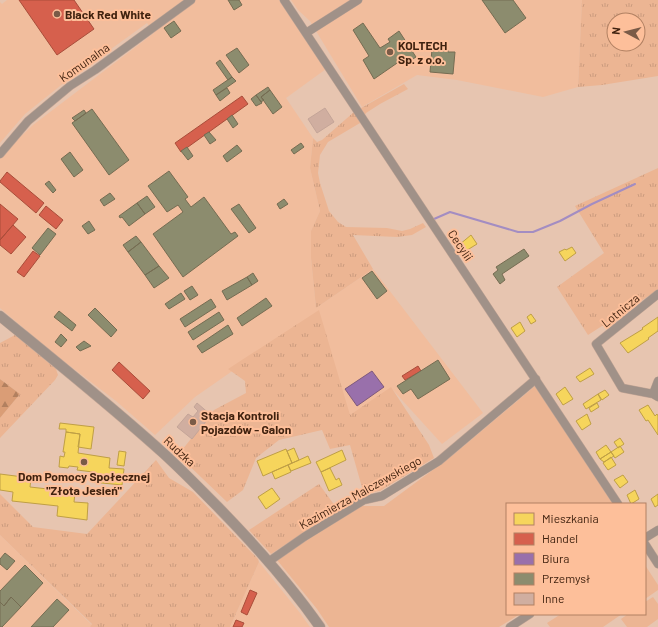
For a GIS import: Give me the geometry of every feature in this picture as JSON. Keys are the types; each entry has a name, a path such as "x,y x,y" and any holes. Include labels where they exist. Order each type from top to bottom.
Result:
{"street":[{"name":"Komunalna","path":"0,154 28,121 70,86 95,70 191,0"},
{"name":"Cecylii","path":"284,0 617,503"},
{"path":"306,33 358,0"},
{"name":"Lotnicza","path":"655,396 622,388 596,344 658,294"},
{"name":"Rudzka","path":"0,316 115,410 163,452 232,522 268,562 320,627"},
{"name":"Kazimierza Malczewskiego","path":"268,562 304,537 364,500 382,496 439,461 536,379"},
{"path":"655,396 658,381"},
{"path":"646,537 658,530"},
{"path":"646,546 658,564"},
{"path":"510,627 528,615"}],"shaded area":[{"path":"7,0 279,0 326,69 286,98 313,138 310,168 320,211 311,231 311,258 316,308 373,269 483,413 442,444 392,389 348,420 317,312 195,397 155,435 116,401 53,353 0,308 0,159 33,125 154,33 147,23 60,86 25,114 0,143 0,2 2,4"},
{"path":"291,0 582,0 578,87 543,97 457,80 417,75 362,107 310,21 298,10"},
{"path":"0,535 92,625 90,627 0,627"},
{"path":"259,562 300,613 310,627 230,627"}],"green space":[{"path":"582,0 658,0 658,76 602,85 578,87"},
{"path":"404,84 408,89 366,113 360,123 328,142 320,155 318,173 329,211 338,222 346,227 387,228 402,231 423,223 426,227 412,235 397,237 353,235 373,269 316,308 311,258 311,231 320,211 310,168 313,138 317,142 322,140 354,112"},
{"path":"658,168 658,290 588,335 557,287 604,253 575,206"},
{"path":"319,310 350,415 391,387 429,445 434,458 380,491 368,493 363,491 350,445 330,449 322,430 279,440 256,458 243,490 227,502 178,455 214,410 246,393 245,381 228,369"},
{"path":"15,335 56,369 58,375 0,438 0,418 20,394 0,379 0,343"},
{"path":"0,379 20,394 0,418"},
{"path":"535,386 612,503 506,503 506,615 518,615 499,627 329,627 317,609 277,560 316,533 361,506 384,506 453,455"},
{"path":"156,460 169,478 193,492 258,559 259,562 230,627 90,627 92,624 0,535 0,494 33,527 87,534"},
{"path":"319,484 338,510 271,554 249,530"},
{"path":"646,567 658,585 658,590 646,598"},
{"path":"653,597 658,604 658,619 647,627 627,627 621,619 627,615 646,615 646,601"},
{"path":"559,615 621,615 603,627 550,627 547,623"}],"building: Mieszkania":[{"path":"471,235 477,244 464,252 459,245"},
{"path":"572,247 576,253 565,261 559,252"},
{"path":"531,314 536,321 531,324 527,317"},
{"path":"658,317 658,331 628,353 620,343 643,329 642,328"},
{"path":"520,322 525,331 517,337 511,328"},
{"path":"590,368 594,374 580,382 576,377"},
{"path":"565,387 573,399 563,405 556,394"},
{"path":"605,390 609,395 602,400 598,394"},
{"path":"598,394 601,400 586,409 583,404"},
{"path":"597,403 599,407 591,412 589,408"},
{"path":"648,405 655,416 657,414 658,416 658,435 639,410"},
{"path":"587,414 591,424 582,430 576,421"},
{"path":"60,423 94,427 91,449 78,447 80,434 66,432 66,429 59,429"},
{"name":"Dom Pomocy Społecznej \"Złota Jesień\"","path":"66,432 80,434 78,453 110,458 109,468 124,469 122,485 92,482 93,472 77,470 78,467 59,467 60,456 64,457 65,452 63,452"},
{"path":"620,438 624,444 618,448 614,442"},
{"path":"606,445 611,452 600,459 596,452"},
{"path":"620,446 624,452 615,458 611,452"},
{"path":"294,448 299,460 292,463 287,451"},
{"path":"286,449 292,463 263,476 257,461"},
{"path":"342,450 346,460 321,472 316,462"},
{"path":"119,451 126,452 124,466 117,465"},
{"path":"611,452 614,456 604,462 600,459"},
{"path":"308,456 311,463 291,471 288,465"},
{"path":"611,457 616,465 608,470 603,463"},
{"path":"288,465 291,472 275,479 272,472"},
{"path":"330,468 336,480 339,478 342,485 329,491 321,472"},
{"path":"0,474 31,478 30,487 75,492 74,502 88,503 87,520 57,516 58,506 12,501 13,492 0,490"},
{"path":"623,475 628,482 620,488 614,480"},
{"path":"272,488 280,499 266,509 258,497"},
{"path":"635,490 639,499 631,503 627,495"},
{"path":"658,494 658,505 655,507 651,499"}],"building: Handel":[{"name":"Black Red White","path":"19,0 74,0 94,29 57,55"},
{"path":"242,96 248,104 181,152 175,143"},
{"path":"7,172 44,203 36,213 0,182"},
{"path":"0,204 18,219 0,240"},
{"path":"46,206 63,220 56,229 39,215"},
{"path":"13,225 26,237 11,254 0,245 0,240"},
{"path":"33,251 40,256 24,277 17,272"},
{"path":"119,362 150,391 143,399 112,370"},
{"path":"418,366 421,371 405,380 402,376"},
{"path":"250,590 257,593 247,615 241,612"},
{"path":"236,620 244,623 242,627 233,627"}],"building: Biura":[{"path":"372,371 384,387 357,406 345,389"}],"building: Przemysł":[{"path":"228,0 239,0 242,5 234,10"},
{"path":"482,0 513,0 526,18 505,33"},
{"path":"174,21 181,31 171,38 164,28"},
{"name":"KOLTECH Sp. z o.o.","path":"363,23 380,48 390,42 388,39 399,31 416,57 405,64 403,59 374,79 363,60 369,56 353,30"},
{"path":"237,48 249,65 239,73 226,55"},
{"path":"432,49 455,52 453,74 430,72"},
{"path":"220,60 232,77 228,80 216,63"},
{"path":"232,77 236,81 216,95 213,90"},
{"path":"268,87 270,90 261,97 264,100 261,102 256,95"},
{"path":"227,88 230,93 220,101 216,95"},
{"path":"270,90 282,107 273,114 261,97"},
{"path":"256,95 262,103 256,106 251,99"},
{"path":"92,109 129,160 109,175 72,123"},
{"path":"84,110 86,113 75,121 72,118"},
{"path":"232,115 238,124 233,128 227,119"},
{"path":"209,132 216,140 210,144 204,135"},
{"path":"301,143 304,147 294,154 291,150"},
{"path":"237,145 242,151 227,162 223,156"},
{"path":"187,147 193,156 188,160 181,151"},
{"path":"70,152 83,170 74,177 61,159"},
{"path":"169,171 188,197 185,199 191,207 204,197 231,234 235,232 238,236 183,277 153,234 183,212 178,205 167,212 148,186"},
{"path":"49,181 56,190 53,193 45,184"},
{"path":"110,193 115,199 104,206 100,200"},
{"path":"147,196 155,207 145,214 137,203"},
{"path":"284,199 288,204 280,209 277,204"},
{"path":"137,203 145,214 129,226 122,217 120,218 119,216"},
{"path":"239,204 256,228 249,233 231,209"},
{"path":"89,221 95,230 88,234 82,226"},
{"path":"48,228 56,234 40,255 32,248"},
{"path":"136,236 141,242 128,252 123,245"},
{"path":"141,242 159,266 145,275 128,252"},
{"path":"524,249 529,256 502,274 505,280 500,284 493,274 498,270 496,267"},
{"path":"159,266 169,278 154,288 145,275"},
{"path":"372,271 387,291 377,299 362,278"},
{"path":"253,273 258,281 252,285 247,277"},
{"path":"247,277 252,285 227,300 222,291"},
{"path":"192,286 198,295 190,300 184,291"},
{"path":"181,293 185,299 169,309 165,304"},
{"path":"266,298 272,306 242,326 237,318"},
{"path":"211,299 216,307 185,327 180,319"},
{"path":"95,308 117,330 111,337 88,315"},
{"path":"59,311 76,325 72,331 54,317"},
{"path":"219,312 224,320 193,340 188,332"},
{"path":"228,325 233,334 202,353 197,346"},
{"path":"61,334 67,340 61,347 55,342"},
{"path":"84,341 91,346 80,351 76,347"},
{"path":"438,360 450,379 418,399 411,389 403,394 397,386"},
{"path":"5,553 15,561 7,570 0,564 0,559"},
{"path":"25,565 43,583 21,607 11,597 4,606 0,602 0,591"},
{"path":"11,597 21,607 2,627 0,627 0,602 4,606"},
{"path":"57,599 69,610 53,627 31,627"}],"building: Inne":[{"path":"325,108 334,122 317,133 308,119"},
{"name":"Stacja Kontroli Pojazdów - Galon","path":"197,403 211,415 192,439 177,427 188,414 193,417 198,411 194,407"}],"waterway":[{"path":"434,219 450,212 518,232 533,232 560,221 635,184"}],"place":[{"name":"Black Red White","path":"57,14"},
{"name":"KOLTECH Sp. z o.o.","path":"390,52"},
{"name":"Stacja Kontroli Pojazdów - Galon","path":"193,422"},
{"name":"Dom Pomocy Społecznej \"Złota Jesień\"","path":"84,462"}]}
